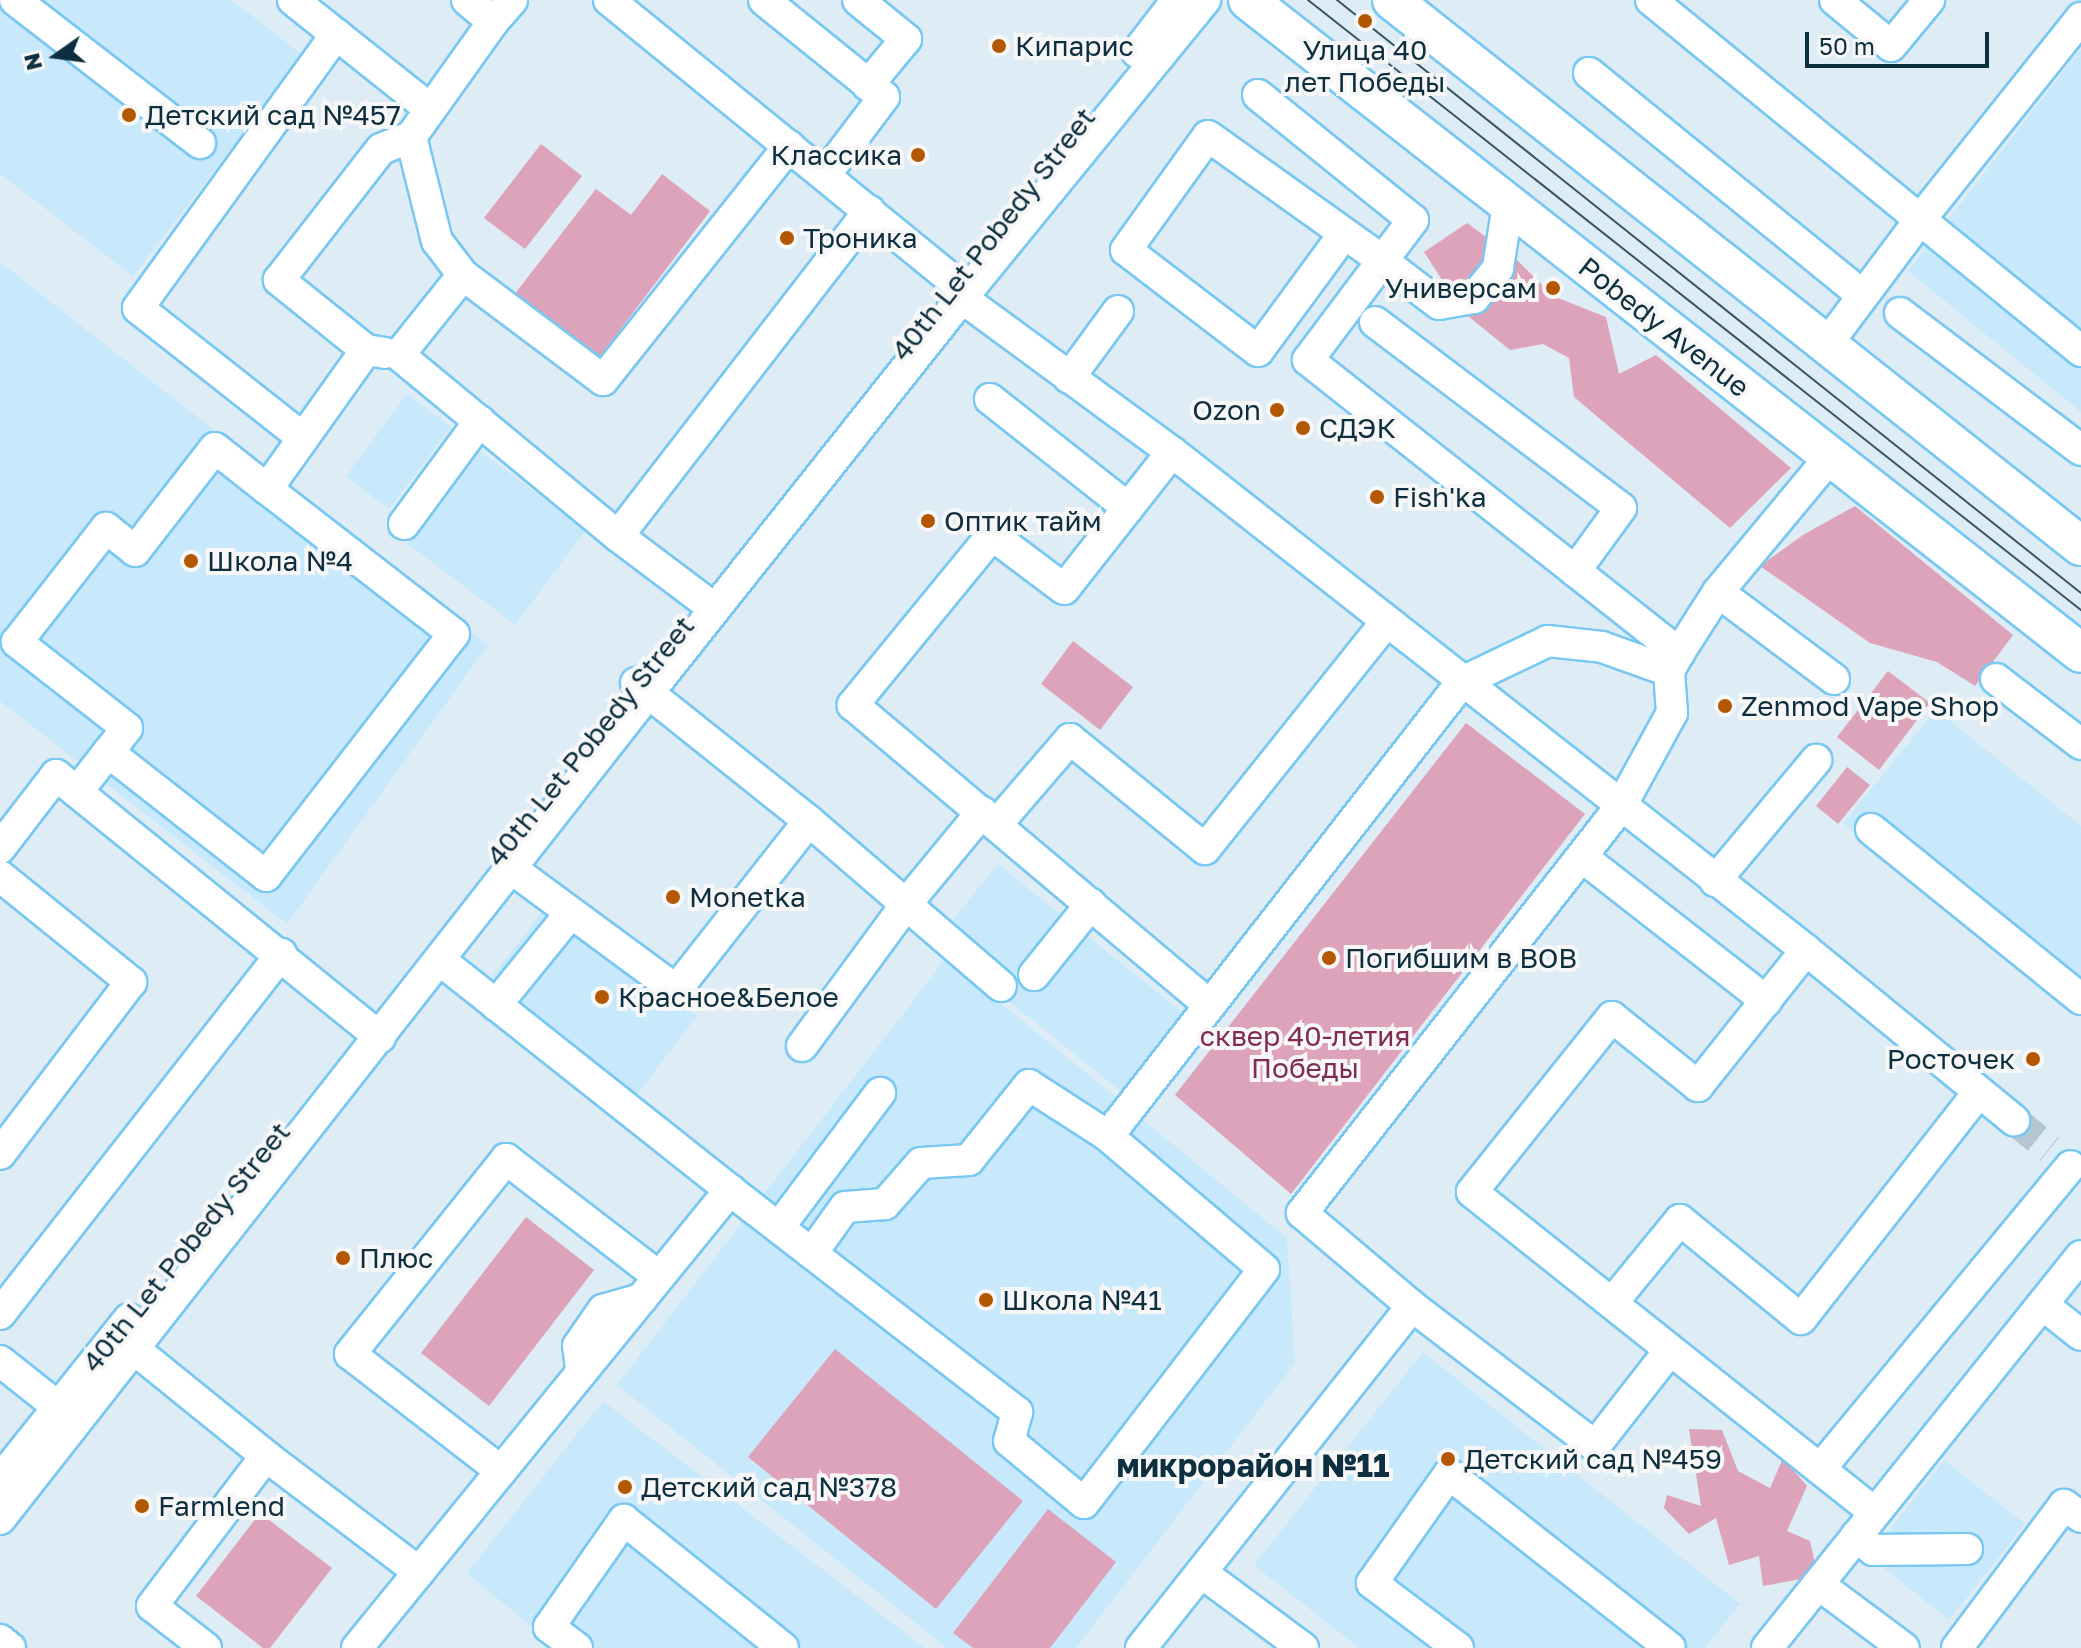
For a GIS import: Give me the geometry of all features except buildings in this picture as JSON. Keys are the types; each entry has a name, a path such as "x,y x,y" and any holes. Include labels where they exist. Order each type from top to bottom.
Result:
{"main road":[{"name":"Pobedy Avenue","path":"1248,0 2081,653"},
{"path":"1392,0 2081,546"}],"street":[{"path":"15,0 200,143"},
{"path":"293,0 430,109"},
{"path":"467,0 503,11 411,137 381,149 279,280 366,350 399,355 618,536 703,600"},
{"path":"609,0 1069,378 1172,452 1806,950 2014,1120"},
{"path":"764,0 884,97 825,175"},
{"path":"858,0 906,39 868,85"},
{"name":"40th Let Pobedy Street","path":"959,290 1177,0"},
{"name":"40th Let Pobedy Street","path":"0,1519 124,1341 642,688 703,600 959,290 1205,0"},
{"path":"1651,0 2081,351"},
{"path":"1835,0 1891,46 1929,0"},
{"path":"1827,344 1919,221 2071,51 2081,18"},
{"path":"303,438 138,308 336,34"},
{"path":"1589,73 1862,295"},
{"path":"1258,95 1413,220 1308,360 1575,571 1674,662"},
{"path":"1344,234 1258,351 1126,250 1208,136 1382,261 1439,304 1474,298 1498,268 1508,204"},
{"path":"411,137 437,241 463,275 603,380 789,146"},
{"path":"618,536 869,211"},
{"path":"399,355 463,275"},
{"path":"812,1253 845,1207 885,1204 921,1163 969,1160 1029,1085 1108,1136 1264,1269 1084,1503 1009,1441 1017,1412 730,1190 441,961 512,869 642,688 959,290"},
{"path":"1069,378 1118,311"},
{"path":"1900,313 2081,450"},
{"path":"1375,322 1621,508 1575,571"},
{"path":"267,489 366,350"},
{"path":"990,399 1128,508"},
{"path":"404,524 480,421"},
{"path":"77,792 108,752 127,728 17,642 106,528 135,551 215,448 454,634 266,876 108,752"},
{"path":"1172,452 1064,589 992,535 853,705 1209,1005"},
{"path":"1670,1350 1595,1446 1412,1306 1302,1213 1621,806 1672,713 1674,662 1718,592 1830,457"},
{"path":"1718,592 1834,679"},
{"path":"802,1046 907,903 1070,739 1205,849 1386,622"},
{"path":"1108,1136 1462,682 1548,641 1602,647 1674,662"},
{"path":"1996,679 2081,744"},
{"path":"642,688 809,821 1001,986"},
{"path":"1715,881 1816,760"},
{"path":"0,848 56,775 372,1030"},
{"path":"512,869 676,990 809,821"},
{"path":"1871,829 2081,999"},
{"path":"1582,857 1766,1001"},
{"path":"0,876 131,982 0,1154"},
{"path":"1034,975 1091,904"},
{"path":"496,1005 570,914"},
{"path":"1806,950 1698,1086 1612,1017 1472,1192 1820,1469 1865,1524 1873,1550 1967,1549"},
{"path":"0,1314 281,954"},
{"name":"40th Let Pobedy Street","path":"372,1030 441,961"},
{"path":"1612,1303 1680,1220 1801,1319 1979,1092"},
{"path":"779,1227 880,1093"},
{"path":"501,1471 350,1354 506,1159 650,1288"},
{"path":"1820,1469 2067,1163"},
{"path":"357,1648 730,1190"},
{"path":"1767,1648 2081,1256"},
{"path":"2043,1305 2081,1335"},
{"path":"1141,1648 1412,1306"},
{"path":"124,1341 266,1456 419,1572"},
{"name":"40th Let Pobedy Street","path":"0,1480 58,1407 124,1341"},
{"path":"0,1361 58,1407"},
{"path":"206,1648 152,1606 266,1456"},
{"path":"1458,1648 1372,1583 1449,1474 1665,1647"},
{"path":"1957,1648 2064,1505 2081,1517"},
{"path":"577,1648 549,1627 624,1520 783,1648"},
{"path":"1202,1573 1303,1648"},
{"path":"1818,1584 1904,1648"},
{"path":"0,1640 10,1648"}],"shaded area":[{"name":"Детский сад №457","path":"0,0 231,0 303,55 133,276 0,174"},
{"path":"2081,49 2081,412 1908,271"},
{"name":"Школа №4","path":"0,262 488,645 287,924 0,701"},
{"path":"407,394 451,427 389,509 346,476"},
{"path":"477,449 586,530 515,625 407,544"},
{"path":"1936,710 2081,826 2081,1013 1843,823"},
{"path":"998,864 1188,1017 1126,1095 935,942"},
{"path":"549,903 697,1016 633,1100 485,986"},
{"name":"Школа №41","path":"946,958 1287,1238 1295,1363 1076,1648 947,1648 617,1385"},
{"name":"Детский сад №459","path":"1423,1352 1740,1604 1705,1648 1359,1648 1254,1565"},
{"name":"Детский сад №378","path":"603,1401 925,1648 557,1648 467,1573"},
{"path":"1944,1460 2025,1524 1949,1620 1869,1556"}],"green space":[{"path":"541,144 582,176 525,249 484,218"},
{"path":"662,174 710,211 598,359 514,295 596,189 631,215"},
{"path":"1467,223 1517,260 1553,296 1606,317 1619,374 1656,355 1791,468 1730,528 1574,397 1569,358 1543,344 1510,350 1463,312 1424,252"},
{"path":"1855,506 2013,635 1975,686 1937,662 1870,643 1760,566 1803,535"},
{"path":"1073,641 1133,687 1100,730 1041,684"},
{"path":"1888,671 1930,703 1879,770 1837,737"},
{"name":"сквер 40-летия Победы","path":"1466,723 1585,814 1291,1194 1175,1095"},
{"path":"1847,767 1870,785 1838,824 1816,806"},
{"path":"526,1217 594,1270 489,1406 421,1353"},
{"path":"835,1349 1023,1501 936,1609 748,1457"},
{"path":"1689,1429 1722,1430 1738,1471 1770,1488 1783,1458 1807,1486 1787,1531 1810,1541 1818,1576 1763,1586 1759,1556 1729,1565 1716,1518 1689,1534 1664,1508 1667,1495 1701,1506"},
{"path":"1048,1509 1116,1562 1050,1648 973,1648 953,1633"},
{"path":"260,1513 332,1568 270,1648 263,1648 196,1596"}],"tunnel":[{"path":"2014,1120 2050,1149"}],"tram line":[{"path":"1308,0 2081,610"},
{"path":"1337,0 2081,593"}],"place":[{"name":"Улица 40 лет Победы","path":"1365,21"},
{"name":"Кипарис","path":"999,46"},
{"name":"Детский сад №457","path":"129,115"},
{"name":"Классика","path":"918,155"},
{"name":"Троника","path":"787,238"},
{"name":"Универсам","path":"1553,288"},
{"name":"Ozon","path":"1277,410"},
{"name":"СДЭК","path":"1303,428"},
{"name":"Fish'ka","path":"1377,497"},
{"name":"Оптик тайм","path":"928,521"},
{"name":"Школа №4","path":"191,561"},
{"name":"Zenmod Vape Shop","path":"1725,706"},
{"name":"Monetka","path":"673,897"},
{"name":"Погибшим в ВОВ","path":"1329,958"},
{"name":"Красное&Белое","path":"602,997"},
{"name":"Росточек","path":"2033,1059"},
{"name":"Плюс","path":"343,1258"},
{"name":"Школа №41","path":"986,1300"},
{"name":"Детский сад №459","path":"1448,1459"},
{"name":"Детский сад №378","path":"625,1487"},
{"name":"Farmlend","path":"142,1506"}],"district":[{"name":"микрорайон №11","path":"1253,1465"}]}
